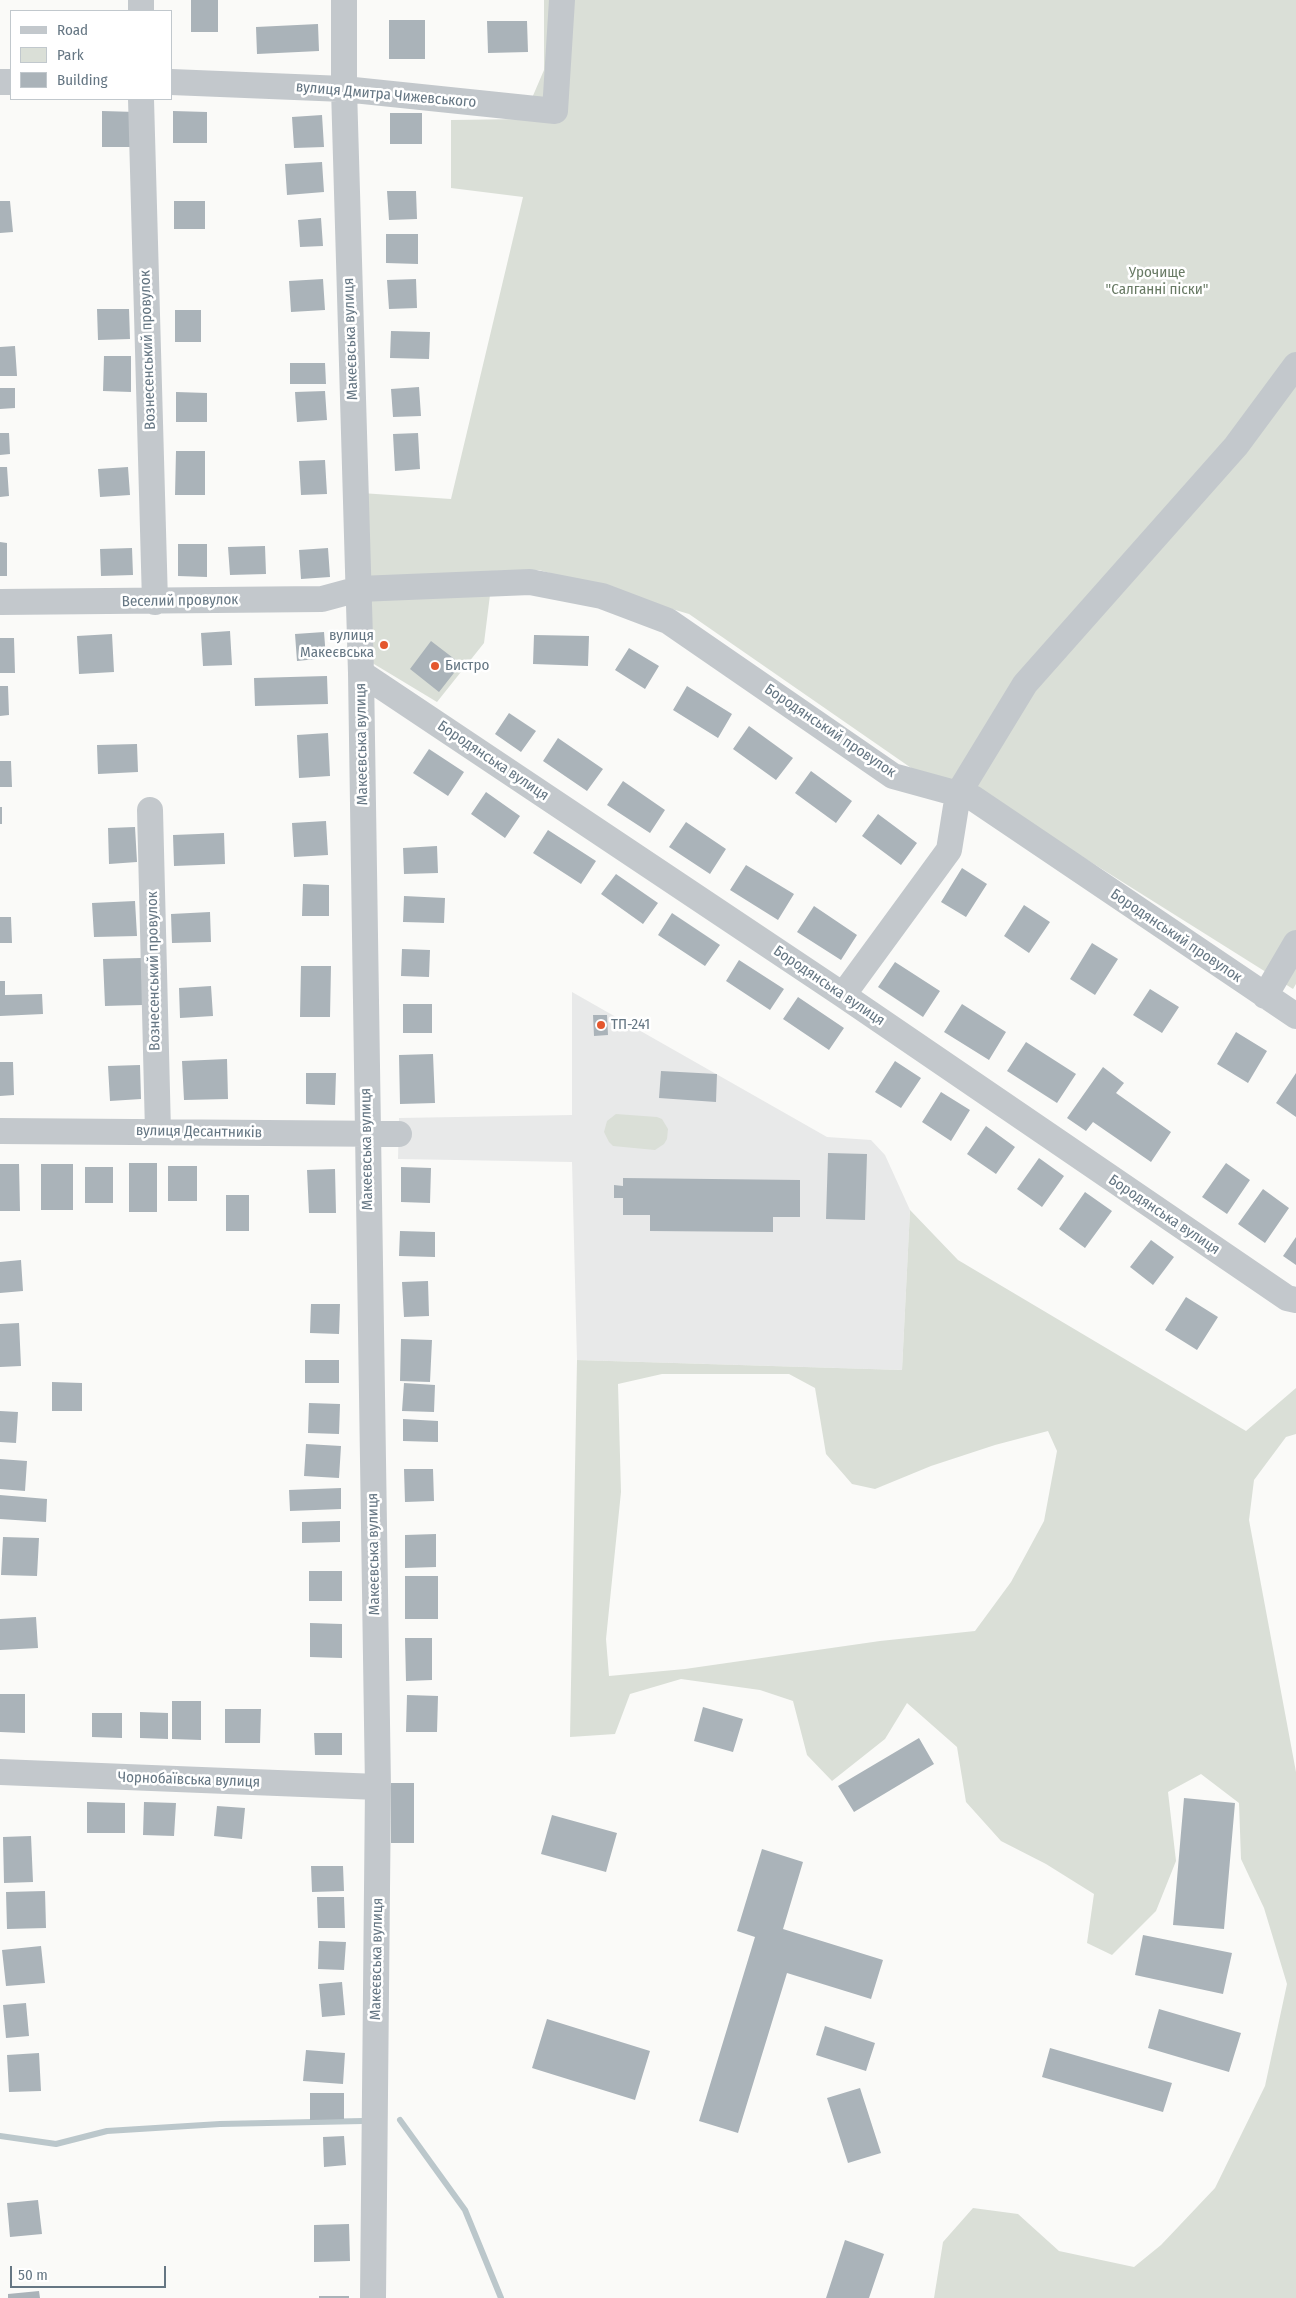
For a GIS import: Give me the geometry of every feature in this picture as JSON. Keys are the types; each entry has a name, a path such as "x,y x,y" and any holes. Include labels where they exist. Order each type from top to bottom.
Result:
{"street":[{"name":"Макеєвська вулиця","path":"344,0 344,89 361,673 378,1787 372,2298"},
{"name":"вулиця Дмитра Чижевського","path":"172,82 344,89 555,111 562,0"},
{"name":"Вознесенський провулок","path":"141,100 155,602"},
{"path":"843,995 949,850 958,794 1025,684 1236,446 1296,365"},
{"name":"Бородянський провулок","path":"359,589 530,582 602,596 668,621 893,776 973,798 1296,1016"},
{"name":"Веселий провулок","path":"0,602 322,599 359,589"},
{"name":"Бородянська вулиця","path":"361,673 843,995 1286,1298 1296,1300"},
{"name":"Вознесенський провулок","path":"150,810 158,1132"},
{"path":"1265,996 1296,943"},
{"name":"вулиця Десантників","path":"0,1131 399,1134"},
{"name":"Чорнобаївська вулиця","path":"0,1772 378,1787"}],"shaded area":[{"path":"572,992 827,1137 871,1140 885,1155 910,1210 902,1370 577,1360 572,1162 398,1159 399,1118 572,1115"}],"green space":[{"name":"Урочище \"Салганні піски\"","path":"544,0 1296,0 1296,984 1293,989 976,790 917,772 689,614 539,570 493,571 484,643 437,702 364,658 361,493 451,499 523,197 451,188 451,120 523,119 544,70"},
{"path":"616,1114 662,1119 668,1129 667,1139 664,1144 655,1150 613,1146 604,1132 607,1121"},
{"path":"910,1210 958,1260 1246,1431 1296,1388 1296,1434 1286,1437 1254,1480 1249,1520 1296,1772 1296,2298 934,2298 943,2242 973,2208 1018,2214 1059,2251 1134,2267 1161,2245 1215,2188 1265,2086 1287,1984 1264,1908 1241,1859 1239,1803 1201,1774 1168,1792 1176,1861 1156,1911 1112,1955 1087,1943 1094,1894 1046,1864 1001,1841 966,1802 957,1747 907,1703 885,1739 832,1781 807,1755 793,1701 760,1690 681,1679 630,1694 615,1734 570,1737 577,1360 902,1370","holes":["662,1374 789,1374 815,1388 826,1454 852,1484 875,1489 931,1466 995,1445 1048,1431 1057,1451 1044,1521 1011,1582 975,1631 880,1641 685,1669 609,1676 606,1639 621,1492 618,1384"]}],"building":[{"path":"191,0 218,0 218,32 191,32"},
{"path":"389,20 425,20 425,59 389,59"},
{"path":"487,21 527,21 528,52 488,53"},
{"path":"318,24 319,51 257,54 256,27"},
{"path":"102,111 136,112 135,147 102,147"},
{"path":"173,111 207,112 207,143 173,143"},
{"path":"390,113 422,113 422,144 390,144"},
{"path":"322,115 324,147 294,148 292,117"},
{"path":"322,162 324,192 287,195 285,164"},
{"path":"387,191 416,191 417,219 389,220"},
{"path":"0,201 10,201 13,232 0,233"},
{"path":"174,201 205,201 205,229 174,229"},
{"path":"321,218 323,246 300,247 298,220"},
{"path":"386,234 418,234 418,264 386,263"},
{"path":"323,279 325,310 291,312 289,281"},
{"path":"416,279 417,308 389,309 387,280"},
{"path":"97,309 129,309 130,339 98,340"},
{"path":"175,310 201,310 201,342 175,342"},
{"path":"391,331 430,332 429,359 390,358"},
{"path":"15,346 17,376 0,376 0,347"},
{"path":"104,356 131,356 131,392 103,391"},
{"path":"290,363 325,363 326,384 290,384"},
{"path":"419,387 421,416 393,417 391,389"},
{"path":"0,388 15,388 15,408 0,409"},
{"path":"325,391 327,420 297,422 295,392"},
{"path":"176,392 207,393 207,422 176,422"},
{"path":"0,433 9,433 10,454 0,455"},
{"path":"418,433 420,469 395,471 393,434"},
{"path":"176,451 205,451 205,495 175,495"},
{"path":"325,460 327,494 301,495 299,461"},
{"path":"0,467 7,467 9,496 0,497"},
{"path":"128,467 130,495 100,497 98,469"},
{"path":"0,542 7,543 7,576 0,576"},
{"path":"178,544 207,544 207,577 178,576"},
{"path":"265,546 266,574 230,575 228,547"},
{"path":"132,548 133,575 101,576 100,549"},
{"path":"328,548 330,577 301,579 299,550"},
{"path":"230,631 232,665 203,666 201,633"},
{"path":"324,632 326,658 297,661 295,634"},
{"path":"112,634 114,672 79,674 77,636"},
{"path":"534,635 589,636 588,666 533,664"},
{"path":"0,638 14,638 15,673 0,673"},
{"name":"Бистро","path":"431,641 461,664 439,692 410,669"},
{"path":"629,648 659,666 645,689 615,670"},
{"path":"327,676 328,704 255,706 254,678"},
{"path":"0,686 8,686 9,715 0,716"},
{"path":"687,686 732,714 718,738 673,710"},
{"path":"509,713 536,731 521,752 495,734"},
{"path":"749,726 793,758 776,780 733,749"},
{"path":"328,733 330,776 299,778 297,735"},
{"path":"558,738 603,769 587,791 543,761"},
{"path":"137,744 138,772 98,774 97,745"},
{"path":"429,749 464,772 448,796 413,773"},
{"path":"0,761 11,761 12,787 0,787"},
{"path":"811,771 852,801 836,823 795,793"},
{"path":"623,781 665,810 650,833 607,805"},
{"path":"486,792 520,816 505,838 471,814"},
{"path":"0,807 2,807 2,824 0,824"},
{"path":"878,814 917,843 901,865 862,836"},
{"path":"326,821 328,855 294,857 292,823"},
{"path":"686,822 726,849 710,874 669,847"},
{"path":"135,827 137,862 109,864 108,828"},
{"path":"548,830 596,861 581,884 533,853"},
{"path":"224,833 225,864 174,866 173,835"},
{"path":"437,846 438,873 404,874 403,848"},
{"path":"746,865 794,894 778,920 730,890"},
{"path":"962,868 987,884 966,917 941,902"},
{"path":"616,874 658,903 643,924 601,894"},
{"path":"303,884 329,885 329,916 302,916"},
{"path":"404,896 445,898 444,923 403,922"},
{"path":"135,901 137,936 94,937 92,903"},
{"path":"1024,905 1050,922 1029,953 1004,936"},
{"path":"814,906 857,935 841,960 797,932"},
{"path":"210,912 211,942 172,943 171,914"},
{"path":"672,913 720,945 705,966 658,935"},
{"path":"0,917 11,917 12,943 0,943"},
{"path":"1092,943 1118,959 1095,995 1070,979"},
{"path":"402,949 430,950 429,977 401,976"},
{"path":"141,958 143,1005 105,1006 103,959"},
{"path":"739,960 784,989 770,1010 726,981"},
{"path":"895,962 940,991 923,1017 878,987"},
{"path":"301,966 331,966 330,1017 300,1017"},
{"path":"0,981 5,981 5,995 42,994 43,1014 0,1016"},
{"path":"211,986 213,1016 180,1018 179,988"},
{"path":"1150,989 1179,1007 1162,1033 1133,1015"},
{"path":"798,997 844,1028 829,1050 783,1019"},
{"path":"403,1004 432,1004 432,1033 403,1033"},
{"path":"962,1004 1006,1032 989,1060 944,1032"},
{"name":"ТП-241","path":"593,1015 607,1015 608,1035 594,1036"},
{"path":"1236,1032 1267,1051 1248,1083 1217,1064"},
{"path":"1026,1042 1076,1074 1057,1103 1007,1071"},
{"path":"433,1054 435,1103 400,1104 399,1055"},
{"path":"227,1059 228,1099 184,1100 182,1061"},
{"path":"895,1061 921,1078 901,1108 875,1092"},
{"path":"0,1062 13,1062 14,1095 0,1096"},
{"path":"140,1065 141,1099 110,1101 108,1066"},
{"path":"1103,1067 1124,1083 1116,1093 1171,1132 1151,1162 1093,1122 1086,1131 1067,1118"},
{"path":"661,1071 717,1074 716,1102 659,1098"},
{"path":"306,1073 336,1073 335,1105 306,1104"},
{"path":"1296,1073 1296,1117 1276,1103"},
{"path":"941,1092 970,1110 951,1141 922,1122"},
{"path":"986,1126 1015,1147 996,1174 967,1154"},
{"path":"828,1153 867,1154 865,1220 826,1219"},
{"path":"1039,1158 1064,1176 1042,1207 1017,1189"},
{"path":"129,1163 157,1163 157,1212 129,1212"},
{"path":"1226,1163 1250,1180 1227,1214 1202,1197"},
{"path":"0,1164 19,1164 20,1211 0,1211"},
{"path":"41,1164 73,1164 73,1210 41,1210"},
{"path":"168,1166 197,1166 197,1201 168,1201"},
{"path":"85,1167 113,1167 113,1203 85,1203"},
{"path":"401,1167 431,1168 430,1203 401,1202"},
{"path":"335,1169 336,1213 309,1213 307,1170"},
{"path":"623,1178 800,1180 800,1217 773,1217 773,1232 650,1231 650,1215 623,1215 623,1198 614,1198 614,1185 623,1186"},
{"path":"1263,1189 1289,1208 1265,1243 1238,1224"},
{"path":"1085,1192 1112,1211 1085,1248 1059,1229"},
{"path":"226,1195 249,1195 249,1231 226,1231"},
{"path":"400,1231 435,1232 435,1257 399,1256"},
{"path":"1296,1237 1296,1265 1283,1256"},
{"path":"1151,1240 1174,1257 1153,1285 1130,1267"},
{"path":"21,1260 23,1291 0,1293 0,1262"},
{"path":"428,1281 429,1316 404,1317 402,1282"},
{"path":"1186,1297 1218,1317 1197,1350 1165,1330"},
{"path":"311,1304 340,1304 339,1334 310,1333"},
{"path":"19,1323 21,1366 0,1367 0,1324"},
{"path":"401,1339 432,1340 430,1382 400,1381"},
{"path":"305,1360 339,1360 339,1383 305,1383"},
{"path":"52,1382 82,1383 82,1411 52,1411"},
{"path":"404,1383 435,1385 434,1412 402,1411"},
{"path":"309,1403 340,1404 339,1434 308,1433"},
{"path":"0,1411 18,1412 16,1443 0,1442"},
{"path":"403,1419 438,1421 438,1442 403,1441"},
{"path":"306,1444 341,1446 339,1478 304,1476"},
{"path":"0,1459 27,1461 25,1491 0,1489"},
{"path":"404,1469 433,1469 434,1501 405,1502"},
{"path":"341,1488 341,1509 290,1511 289,1490"},
{"path":"0,1495 47,1499 46,1522 0,1519"},
{"path":"340,1521 340,1542 302,1543 302,1522"},
{"path":"436,1534 436,1567 405,1568 405,1535"},
{"path":"3,1537 39,1538 37,1576 1,1575"},
{"path":"309,1571 342,1571 342,1601 309,1601"},
{"path":"405,1576 438,1576 438,1619 405,1619"},
{"path":"36,1617 38,1648 0,1650 0,1619"},
{"path":"310,1623 342,1624 342,1658 310,1657"},
{"path":"405,1638 432,1638 432,1680 406,1681"},
{"path":"0,1694 25,1694 25,1733 0,1732"},
{"path":"407,1695 438,1696 437,1732 406,1732"},
{"path":"172,1701 201,1701 201,1740 172,1739"},
{"path":"703,1707 743,1719 733,1752 694,1741"},
{"path":"225,1709 261,1709 260,1743 225,1743"},
{"path":"140,1712 168,1713 168,1739 140,1738"},
{"path":"92,1713 122,1713 122,1738 92,1737"},
{"path":"314,1733 342,1733 342,1755 315,1755"},
{"path":"919,1738 934,1764 854,1812 838,1786"},
{"path":"391,1783 414,1783 414,1843 391,1843"},
{"path":"1184,1798 1235,1803 1224,1929 1173,1925"},
{"path":"87,1802 125,1803 125,1833 87,1833"},
{"path":"144,1802 176,1803 174,1836 143,1835"},
{"path":"217,1806 245,1808 242,1839 214,1836"},
{"path":"552,1815 617,1833 606,1872 541,1854"},
{"path":"31,1836 33,1882 4,1883 3,1837"},
{"path":"762,1849 803,1862 783,1929 883,1960 871,1999 787,1973 738,2133 699,2121 755,1937 737,1931"},
{"path":"311,1866 343,1866 344,1891 312,1892"},
{"path":"45,1891 46,1928 7,1929 6,1892"},
{"path":"317,1897 344,1897 345,1928 318,1928"},
{"path":"1143,1935 1232,1953 1223,1994 1135,1975"},
{"path":"319,1941 346,1942 344,1970 318,1969"},
{"path":"41,1946 45,1983 6,1986 2,1950"},
{"path":"342,1982 345,2015 322,2017 319,1984"},
{"path":"26,2003 29,2036 6,2038 3,2005"},
{"path":"1159,2009 1241,2033 1229,2072 1148,2048"},
{"path":"547,2019 650,2051 635,2100 532,2068"},
{"path":"825,2026 875,2043 866,2071 816,2055"},
{"path":"1050,2048 1172,2083 1163,2112 1042,2077"},
{"path":"306,2050 345,2053 343,2084 303,2081"},
{"path":"39,2053 41,2091 9,2092 7,2055"},
{"path":"860,2088 881,2153 848,2163 827,2098"},
{"path":"310,2093 344,2093 344,2119 310,2120"},
{"path":"344,2136 346,2165 324,2167 323,2137"},
{"path":"38,2200 42,2234 10,2237 7,2203"},
{"path":"349,2224 350,2261 314,2262 314,2225"},
{"path":"845,2240 884,2254 869,2298 826,2298"},
{"path":"39,2291 40,2298 8,2298 8,2294"},
{"path":"319,2296 349,2296 349,2298 319,2298"}],"waterway":[{"path":"400,2120 465,2210 501,2298"},
{"path":"0,2136 56,2144 107,2131 220,2124 363,2121"}],"place":[{"name":"вулиця Макеєвська","path":"384,645"},
{"name":"Бистро","path":"435,666"},
{"name":"ТП-241","path":"601,1025"}]}
